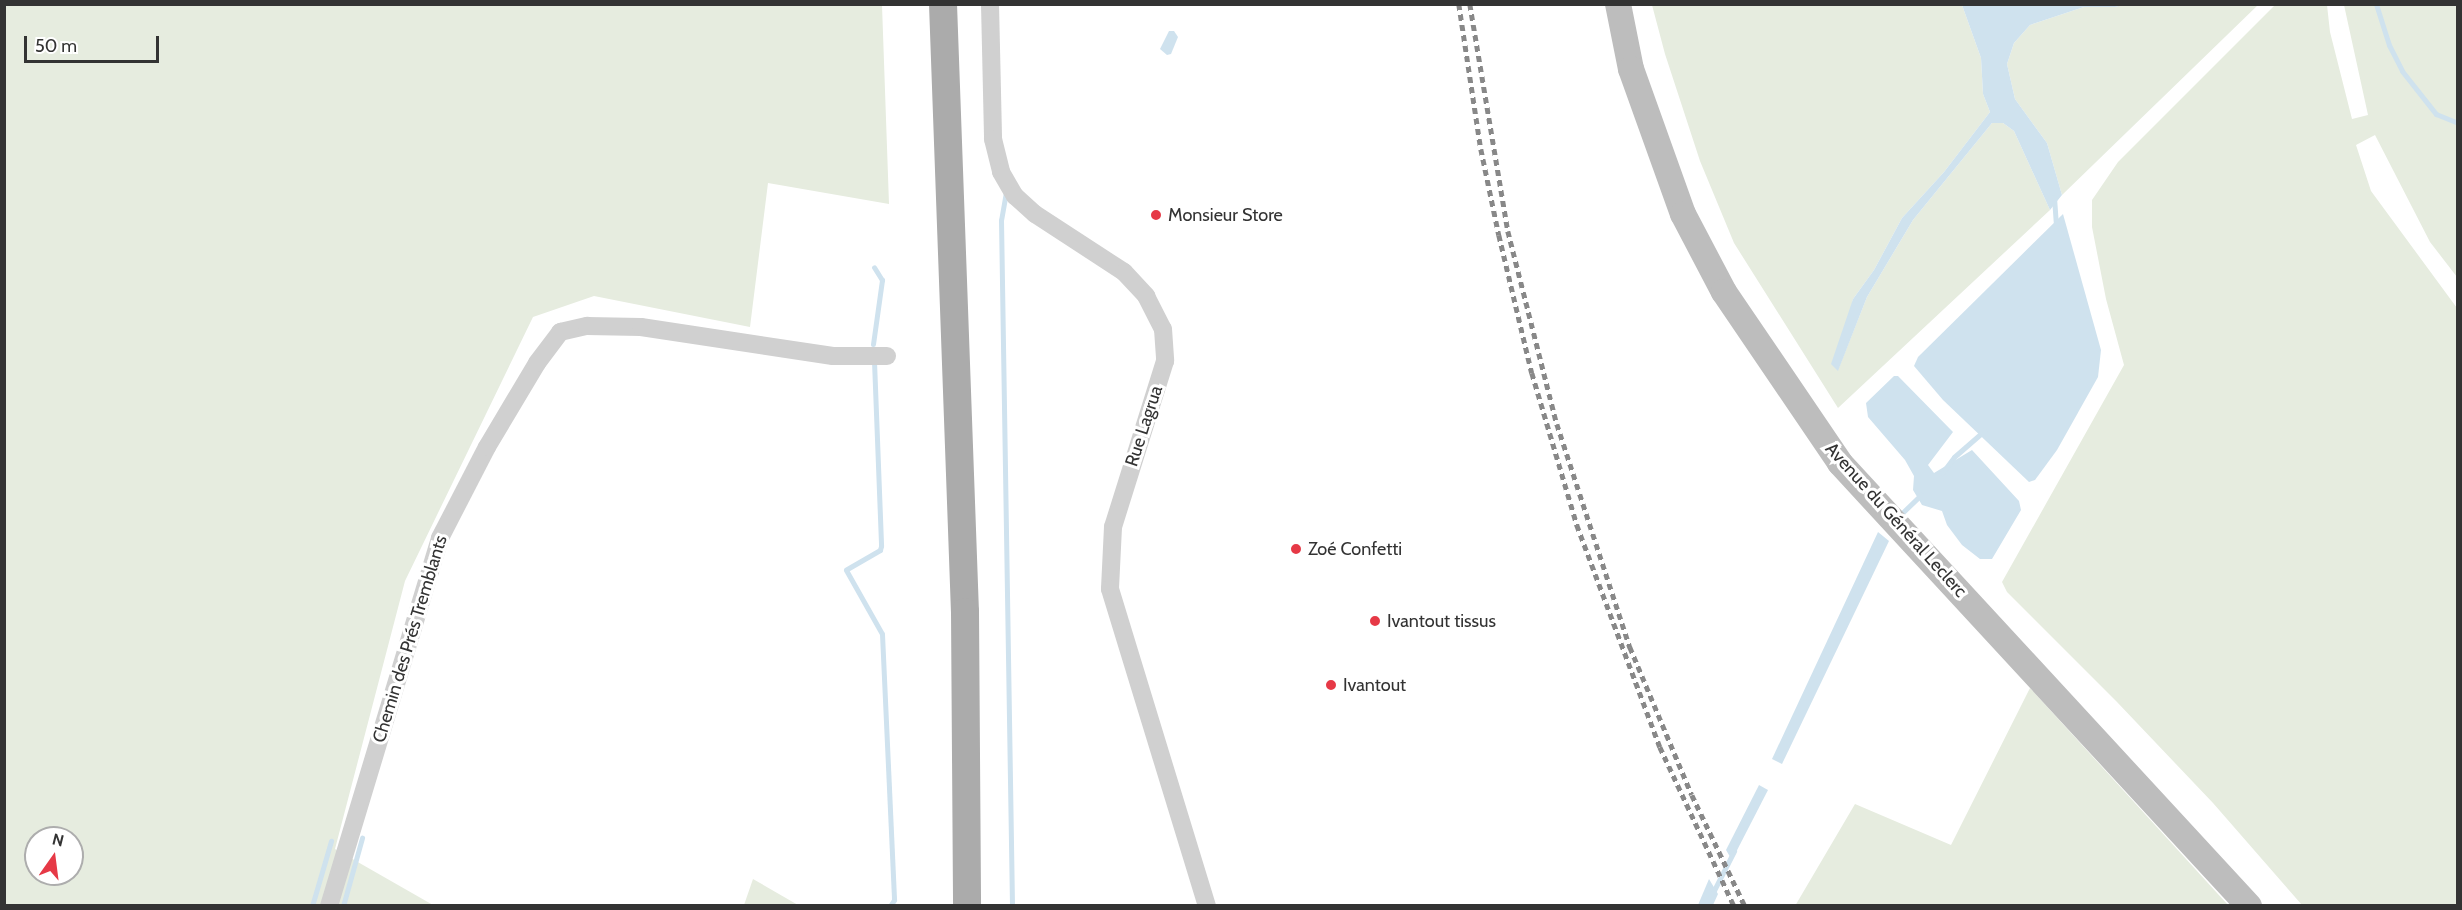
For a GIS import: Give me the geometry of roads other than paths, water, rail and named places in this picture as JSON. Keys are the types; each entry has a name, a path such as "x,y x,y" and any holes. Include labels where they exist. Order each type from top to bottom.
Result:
{"main road":[{"path":"943,4 965,612 967,906"},
{"name":"Avenue du Général Leclerc","path":"1618,4 1631,69 1683,214 1724,292 1833,454 2249,906"}],"street":[{"name":"Rue Lagrua","path":"990,4 993,138 1001,172 1015,196 1035,214 1124,273 1146,297 1163,329 1165,361 1113,527 1110,589 1207,906"},
{"name":"Chemin des Prés Tremblants","path":"328,906 440,538 486,447 542,356 560,332 587,326 641,327 833,356 887,356"}],"water":[{"path":"1962,5 2125,5 2084,7 2030,25 2014,43 2007,64 2015,99 2047,143 2062,195 2050,210 2014,131 2003,123 1992,123 1913,220 1867,297 1838,371 1831,364 1853,299 1874,270 1902,218 1944,172 1990,112 1983,94 1981,58"},
{"path":"1169,31 1174,31 1178,37 1171,54 1167,55 1160,49"},
{"path":"2063,214 2101,350 2098,377 2057,450 2035,480 2029,482 1943,400 1914,366 1918,357"},
{"path":"1894,376 1898,376 1953,432 1928,465 1934,473 1972,450 2019,501 2021,510 1992,559 1980,559 1962,545 1947,525 1942,511 1922,505 1913,490 1914,476 1905,460 1868,417 1866,403"},
{"path":"1878,532 1889,541 1782,764 1772,759"},
{"path":"1759,785 1768,790 1732,860 1726,850"},
{"path":"1709,879 1718,894 1713,905 1698,905"}],"waterway":[{"path":"2376,4 2389,45 2402,71 2436,114 2458,123"},
{"path":"1006,192 1001,220 1012,906"},
{"path":"2054,197 2056,226"},
{"path":"873,344 882,280 874,267"},
{"path":"874,361 881,546 880,550 846,570 882,634 894,900 890,906"},
{"path":"1942,473 1954,457 1984,431"},
{"path":"1900,515 1921,495"},
{"path":"343,906 362,838"},
{"path":"312,906 331,841"},
{"path":"1706,906 1734,851"}],"railway":[{"path":"1459,4 1481,149 1499,235 1532,373 1577,525 1660,747 1734,906"},
{"path":"1470,4 1508,231 1557,424 1630,647 1692,795 1745,906"}],"place":[{"name":"Monsieur Store","path":"1156,215"},
{"name":"Zoé Confetti","path":"1296,549"},
{"name":"Ivantout tissus","path":"1375,621"},
{"name":"Ivantout","path":"1331,685"}]}
